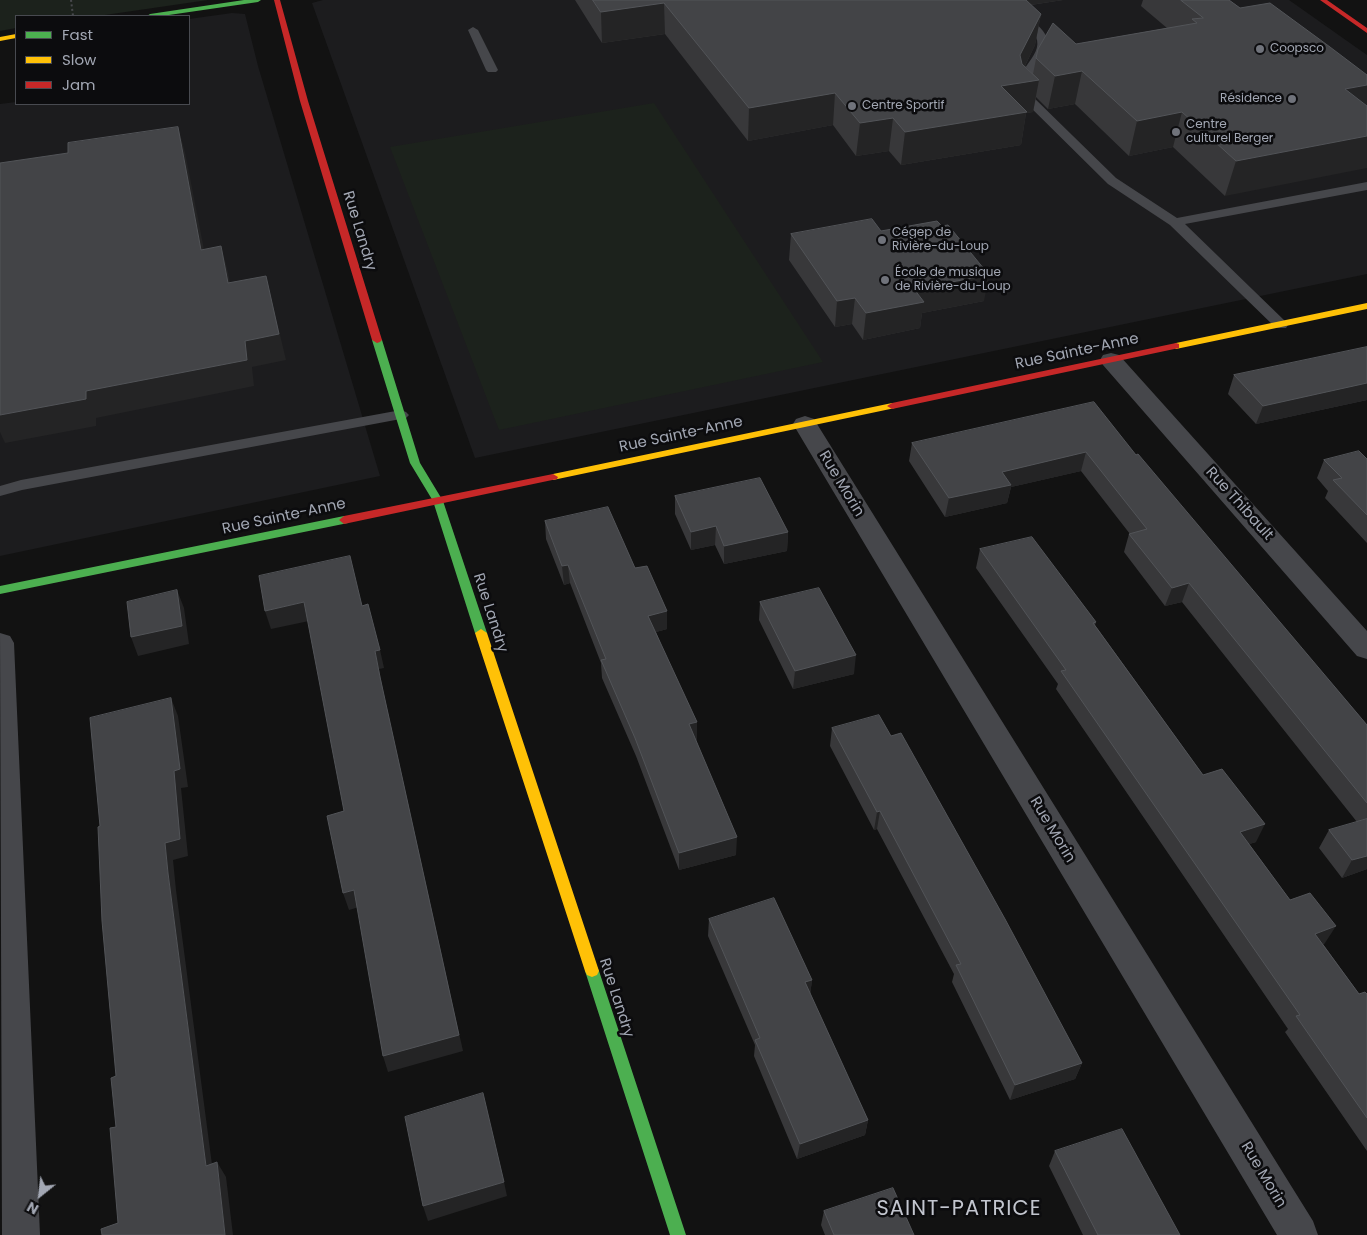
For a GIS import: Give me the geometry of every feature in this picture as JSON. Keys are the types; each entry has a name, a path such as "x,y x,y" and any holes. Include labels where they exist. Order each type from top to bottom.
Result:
{"street":[{"path":"157,15 258,0"},
{"name":"Rue Landry","path":"277,0 304,101 415,463 438,501 678,1235"},
{"path":"1323,0 1367,31"},
{"path":"0,39 15,36"},
{"name":"Rue Sainte-Anne","path":"0,590 438,501 1367,306"},
{"name":"Rue Thibault","path":"1111,360 1367,649"},
{"name":"Rue Morin","path":"805,424 1299,1235"},
{"path":"0,643 21,1235"}],"lane":[{"path":"1008,15 1034,27 1040,32 1042,40 1037,60 1023,83 1022,93 1112,181 1175,222 1281,324"},
{"path":"473,30 492,70"},
{"path":"1175,222 1367,186"},
{"path":"0,491 21,485 401,415"}],"path":[{"path":"71,0 74,15"}],"shaded area":[{"path":"0,0 208,0 105,15 15,15 15,28 0,31"},
{"name":"Cégep de Rivière-du-Loup","path":"323,0 1289,0 1367,55 1367,274 475,458 312,3"},
{"path":"232,13 245,14 258,66 380,476 0,556 0,104 15,102 15,105 190,105 190,19"},
{"path":"654,103 823,362 499,430 390,147"}],"building":[{"path":"593,0 1026,0 1041,14 1020,55 1022,64 1039,80 1001,86 1027,112 905,132 893,118 860,123 835,93 749,108 664,3 601,12"},
{"path":"1181,0 1229,0 1240,8 1270,3 1367,75 1367,85 1345,89 1367,106 1367,136 1236,161 1182,112 1137,121 1082,71 1055,76 1036,58 1038,49 1053,23 1076,44 1197,23 1192,19 1203,18"},
{"path":"178,127 201,250 221,246 228,283 266,276 279,334 245,341 247,360 86,391 86,399 0,415 0,163 68,153 68,143"},
{"path":"872,219 881,231 937,221 942,226 948,225 989,275 914,289 924,302 866,313 855,298 837,301 791,234"},
{"path":"1367,347 1367,383 1263,406 1234,375"},
{"path":"1094,402 1136,455 1138,454 1367,725 1367,803 1189,583 1172,588 1129,534 1147,529 1086,452 1002,472 1011,485 949,498 912,443"},
{"path":"1359,451 1367,459 1367,515 1333,480 1342,478 1324,460"},
{"path":"760,478 788,532 724,546 716,526 691,532 675,496"},
{"path":"608,507 635,568 647,566 667,611 648,616 697,722 689,724 737,837 679,853 635,738 601,660 606,659 568,565 562,566 545,521"},
{"path":"1032,537 1096,622 1093,623 1203,775 1222,769 1265,824 1240,832 1290,900 1310,893 1336,926 1315,934 1359,994 1365,992 1367,994 1367,1118 1296,1016 1300,1015 1061,671 1066,670 980,549"},
{"path":"350,556 362,606 368,604 380,650 375,651 380,677 459,1035 383,1056 354,890 343,893 327,816 344,811 304,602 265,611 259,576"},
{"path":"819,588 856,655 795,671 760,602"},
{"path":"177,590 182,626 131,637 127,602"},
{"path":"171,698 180,769 174,771 180,839 165,843 168,873 206,1166 217,1162 225,1235 102,1235 101,1229 118,1223 110,1128 116,1127 111,1078 116,1076 102,921 98,827 100,826 90,718"},
{"path":"879,715 891,736 901,733 1005,919 1082,1063 1015,1085 956,965 961,964 880,811 877,812 832,728"},
{"path":"1367,819 1367,856 1352,860 1329,830"},
{"path":"774,898 812,980 805,982 868,1120 800,1144 755,1040 760,1038 709,919"},
{"path":"483,1093 504,1182 423,1206 405,1117"},
{"path":"1122,1129 1180,1235 1098,1235 1055,1151"},
{"path":"893,1188 914,1235 834,1235 824,1211"}],"traffic: fast":[{"path":"157,15 258,0"},
{"path":"377,340 415,463 438,501 481,633"},
{"path":"0,590 344,520"},
{"path":"592,971 678,1235"}],"traffic: slow":[{"path":"0,39 15,36"},
{"path":"1176,346 1367,306"},
{"path":"553,477 892,406"},
{"path":"481,633 592,971"}],"traffic: jam":[{"path":"277,0 304,101 377,340"},
{"path":"1323,0 1367,31"},
{"path":"892,406 1176,346"},
{"path":"344,520 553,477"}],"place":[{"name":"Coopsco","path":"1260,49"},
{"name":"Résidence","path":"1292,99"},
{"name":"Centre Sportif","path":"852,106"},
{"name":"Centre culturel Berger","path":"1176,132"},
{"name":"Cégep de Rivière-du-Loup","path":"882,240"},
{"name":"École de musique de Rivière-du-Loup","path":"885,280"}],"district":[{"name":"SAINT-PATRICE","path":"959,1210"}]}
